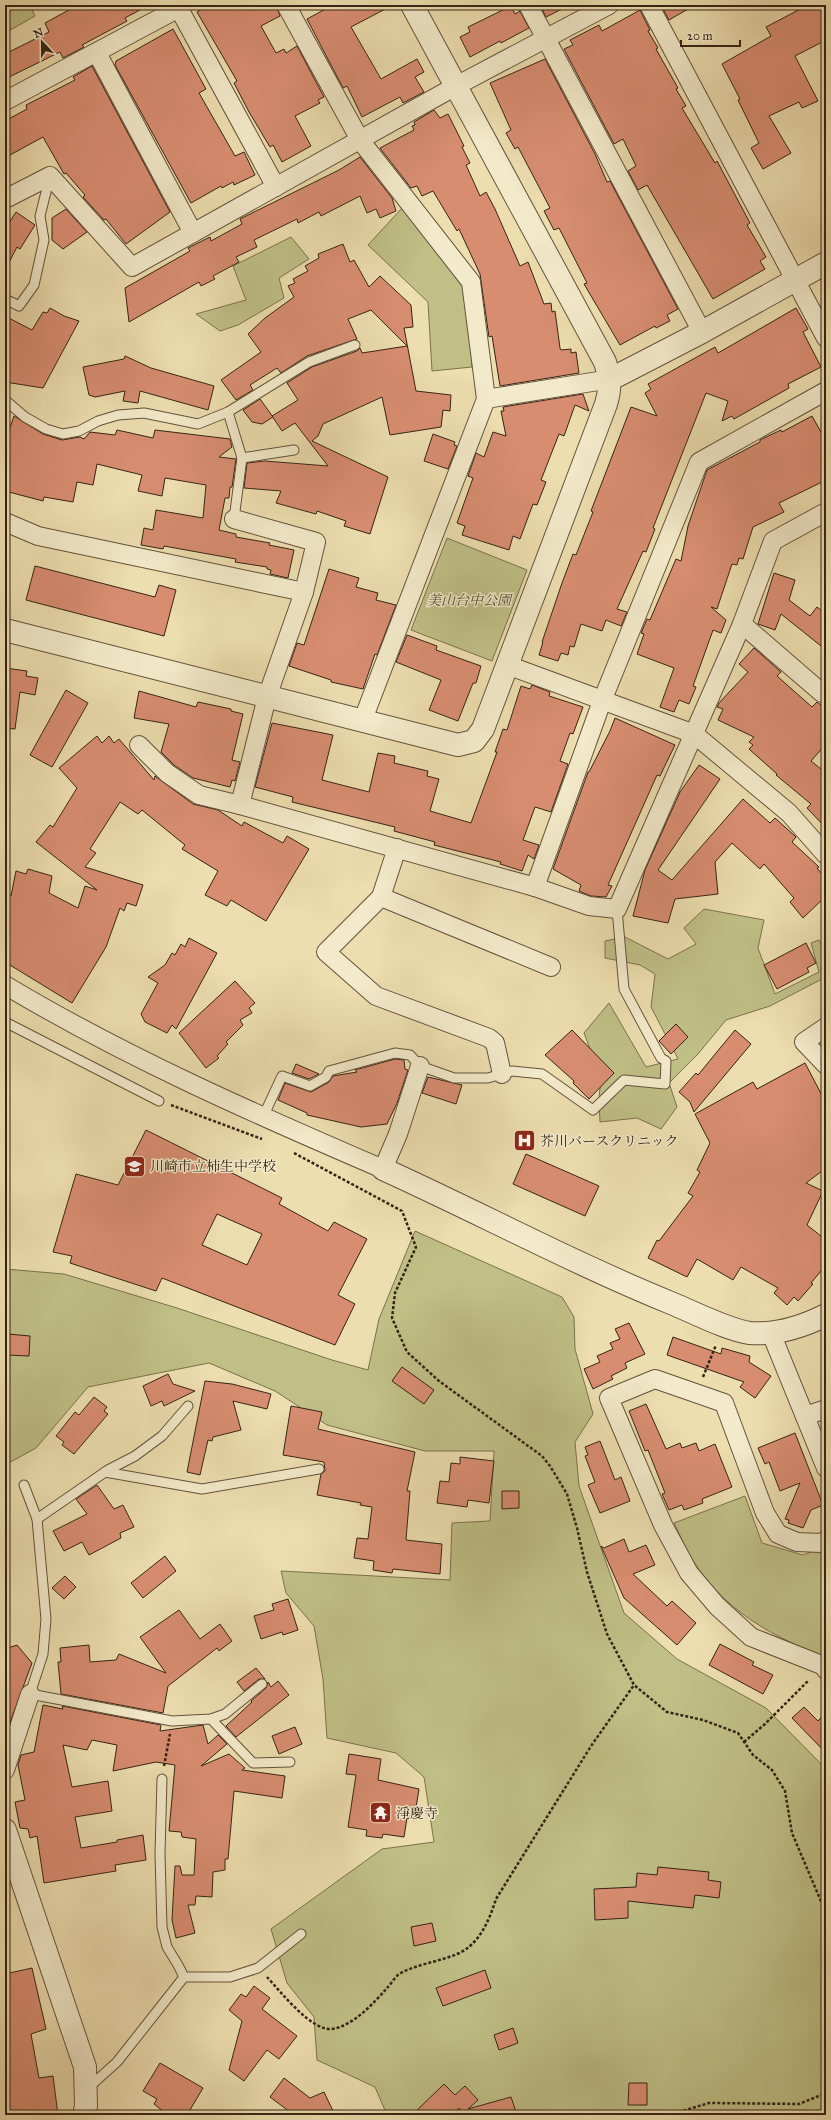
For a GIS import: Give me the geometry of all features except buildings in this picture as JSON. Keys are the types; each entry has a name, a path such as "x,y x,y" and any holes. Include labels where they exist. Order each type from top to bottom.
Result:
{"street":[{"path":"286,5 360,140 471,282 486,399 362,722"},
{"path":"5,630 362,722 458,745 474,742 483,729 606,404 610,391 610,379 605,362 412,5"},
{"path":"528,5 702,332"},
{"path":"5,199 50,176 132,267 456,86 609,5"},
{"path":"649,5 826,338"},
{"path":"5,101 97,53 178,6 276,187"},
{"path":"97,53 193,233"},
{"path":"486,399 610,379 702,332 826,263"},
{"path":"535,887 602,701 699,462 826,391"},
{"path":"139,745 168,774 199,795 535,887 589,906 616,909 742,624 773,541 826,512"},
{"path":"234,519 316,542 304,592 268,698 240,805"},
{"path":"5,522 38,536 304,592"},
{"path":"742,624 822,693 826,689"},
{"path":"506,665 694,734 789,813 826,855"},
{"path":"397,848 381,897 326,952 376,996 489,1038 495,1043 502,1074"},
{"path":"381,897 552,967"},
{"path":"5,985 106,1041 263,1118 383,1169 638,1290 750,1333 771,1332 809,1324 826,1315"},
{"path":"826,1026 804,1042 826,1065"},
{"path":"383,1169 398,1134 420,1066"},
{"path":"771,1332 826,1468"},
{"path":"825,1667 751,1637 717,1606 689,1573 663,1525 609,1398 655,1379 697,1392 724,1403 765,1513 778,1534 797,1542 822,1543 826,1540"},
{"path":"805,1416 826,1409"},
{"path":"5,1770 30,1694"},
{"path":"5,1830 77,2038 85,2067 86,2090 84,2115"}],"lane":[{"path":"5,299 19,306 34,285 44,240 40,216 50,176"},
{"path":"5,400 30,420 46,430 63,434 79,431 98,421 118,414 144,413 198,424 228,412 309,362 355,345"},
{"path":"228,412 242,458 234,519"},
{"path":"242,458 294,450"},
{"path":"263,1118 282,1076 310,1086 326,1077 329,1071 395,1053 410,1055 420,1066 454,1078 488,1078 512,1071 542,1074 593,1110 624,1080 665,1084 666,1061 661,1058 624,989 616,909"},
{"path":"5,1022 159,1101"},
{"path":"37,1519 105,1472 135,1456 162,1436 188,1406"},
{"path":"105,1472 202,1489 319,1469"},
{"path":"24,1485 37,1519 46,1619 43,1654 30,1694 172,1721 211,1719 225,1714 262,1684"},
{"path":"211,1719 253,1763 290,1762"},
{"path":"162,1778 160,1854 162,1927 167,1947 184,1978"},
{"path":"86,2090 117,2062 184,1978 230,1976 258,1968 301,1934"}],"path":[{"path":"159,1101 265,1140"},
{"path":"293,1152 402,1211 416,1247 395,1293 392,1318 407,1352 439,1381 542,1456 550,1466 567,1494 577,1528 587,1572 607,1634 634,1685 667,1712 703,1720 738,1733 753,1755 772,1770 785,1791 792,1833 826,1913"},
{"path":"697,1392 716,1343"},
{"path":"258,1968 308,2020 322,2027 332,2029 345,2024 366,2011 398,1975 458,1954 469,1946 482,1933 490,1919 496,1899 591,1746 634,1685"},
{"path":"744,1742 765,1724 800,1688"},
{"path":"162,1778 172,1721"},
{"path":"669,2115 708,2103 799,2104 826,2093"}],"green space":[{"path":"5,5 30,5 35,16 5,33"},
{"path":"402,208 466,275 472,367 432,371 428,302 368,245"},
{"path":"291,237 309,259 279,278 284,298 238,325 220,331 196,314 246,300 233,266"},
{"name":"美山台中公園","path":"447,538 527,570 492,661 411,630"},
{"path":"704,909 764,920 758,948 775,994 819,972 811,943 819,940 826,953 826,977 770,1006 726,1020 698,1054 669,1083 677,1107 661,1129 637,1118 600,1122 599,1098 601,1078 584,1033 609,1003 646,1067 678,1059 651,1007 655,974 640,965 605,958 605,941 625,937 668,959 696,944 684,928"},
{"path":"415,1231 562,1297 574,1317 575,1349 593,1414 575,1442 579,1486 624,1613 677,1659 766,1708 826,1769 826,2115 387,2115 375,2087 317,2060 314,2017 287,1983 271,1929 382,1849 434,1842 424,1777 396,1753 327,1738 323,1679 314,1626 286,1593 281,1571 450,1580 452,1523 490,1521 494,1451 425,1451 327,1425 275,1391 209,1363 88,1387 36,1448 5,1465 5,1269 64,1274 177,1308 332,1360 368,1370 379,1319"},
{"path":"745,1496 762,1543 803,1555 826,1546 826,1658 768,1631 734,1608 705,1578 685,1546 674,1523"}],"place":[{"name":"芥川バースクリニック","path":"524,1141"},
{"name":"川崎市立柿生中学校","path":"135,1166"},
{"name":"淨慶寺","path":"380,1813"}]}
